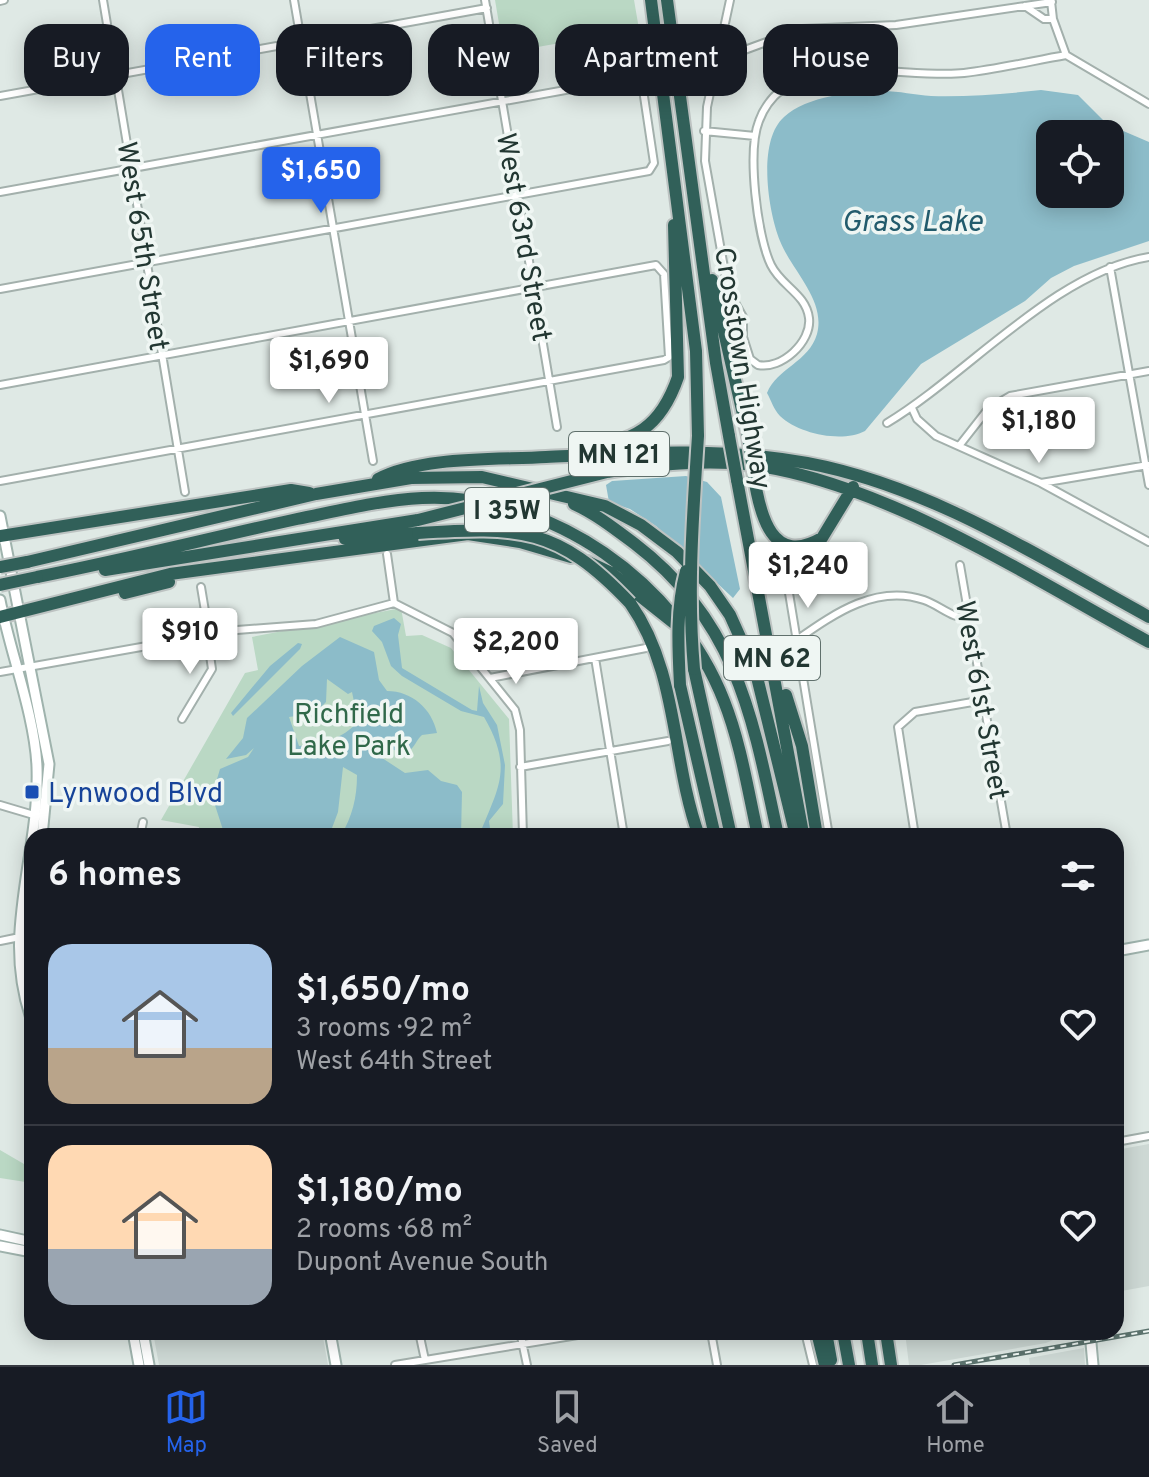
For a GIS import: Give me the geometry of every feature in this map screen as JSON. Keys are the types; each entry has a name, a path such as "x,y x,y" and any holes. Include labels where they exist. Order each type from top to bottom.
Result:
{"highway":[{"name":"Crosstown Highway","path":"651,0 696,351 698,436 690,623 694,669 732,828"},
{"name":"Crosstown Highway","path":"667,0 729,436 803,828"},
{"path":"506,459 621,441 655,422 672,396 678,377 672,154"},
{"path":"695,207 748,436 763,521 777,539 788,545 807,545 822,538 830,529 837,508 855,484 869,480"},
{"name":"MN 121","path":"370,483 393,471 506,459 668,452 725,453 806,463 869,480 964,518 1149,617"},
{"name":"MN 121","path":"418,526 607,472 660,464 716,463 782,470 850,491 979,549 1149,642"},
{"name":"I 35W","path":"0,567 370,483 438,476 482,477 552,494 608,523 656,560 695,599 712,624 747,698 776,828"},
{"path":"815,480 830,492 837,508"},
{"path":"2,535 291,490 316,494"},
{"path":"552,494 605,506 641,525 677,552 710,586 730,615 752,661 794,828"},
{"name":"I 35W","path":"0,585 326,513 422,498 470,503 555,525 592,544 651,590 684,629 724,700 737,740 756,828"},
{"path":"63,572 102,571 258,546 418,526 514,532 549,540 577,553 630,603 650,635 663,668 693,828"},
{"path":"2,617 86,595 112,596 283,561 468,534 520,542 611,573 684,629"},
{"path":"691,552 680,596 680,685 713,828"},
{"path":"765,623 802,746 816,828"},
{"path":"819,1340 825,1365"},
{"path":"827,1340 832,1365"},
{"path":"844,1340 849,1365"},
{"path":"868,1340 872,1362"},
{"path":"887,1340 890,1361"}],"main road":[{"path":"0,516 49,764 37,828"},
{"path":"0,600 37,763 41,828"},
{"path":"24,892 15,938 19,982 24,997"},
{"path":"15,938 24,938"},
{"path":"1124,950 1149,945"},
{"path":"0,1235 24,1241"},
{"path":"11,1248 24,1245"},
{"path":"0,1246 24,1250"},
{"path":"134,1340 139,1365"},
{"path":"144,1340 149,1365"},
{"path":"331,1340 336,1365"},
{"path":"1091,1340 1093,1365"}],"street":[{"name":"West 65th Street","path":"103,0 107,24"},
{"path":"294,0 298,24"},
{"path":"724,24 730,0"},
{"path":"747,49 802,29 896,25 1051,1 1053,19 1066,55 1149,104"},
{"path":"389,24 486,4"},
{"name":"West 63rd Street","path":"486,4 557,427"},
{"path":"1025,6 1032,13 1053,19"},
{"path":"129,73 276,46"},
{"path":"710,96 704,131 705,161 728,290 743,317 743,337 750,359 758,365 774,365 803,344 809,332 805,304 771,266 765,247 758,204 755,136 769,101 784,86 812,75 840,70 962,73 1066,55"},
{"path":"0,192 639,78 654,168 0,289"},
{"path":"0,96 24,92"},
{"name":"West 65th Street","path":"119,96 185,492"},
{"path":"310,96 373,461"},
{"path":"704,131 755,136"},
{"path":"887,423 912,408 989,345 1110,267 1149,257"},
{"path":"0,385 656,265 662,268 669,357 0,481"},
{"path":"1110,267 1148,465 1149,485"},
{"path":"959,446 988,409 1010,396 1149,371"},
{"path":"912,408 926,429 1041,483 1149,542"},
{"path":"1041,483 1148,465"},
{"path":"387,554 394,603"},
{"name":"West 61st Street","path":"960,565 1006,828"},
{"path":"182,719 212,669 201,587"},
{"path":"788,587 828,828"},
{"path":"798,639 850,606 878,596 922,600 955,618 970,619"},
{"path":"0,672 208,635 316,624 394,603 453,633 519,718 523,828"},
{"path":"490,678 646,648"},
{"path":"595,658 623,828"},
{"path":"914,828 898,727 915,712 984,700"},
{"path":"520,767 668,741"},
{"path":"0,805 39,816"},
{"path":"142,828 143,822"},
{"path":"0,941 15,938"},
{"path":"1124,1141 1149,1136"},
{"path":"421,1340 425,1360"},
{"path":"522,1340 527,1365"},
{"path":"395,1365 547,1340"},
{"path":"712,1340 717,1365"},
{"path":"807,1340 813,1365"}],"shaded area":[{"path":"1149,1144 1149,1286 1124,1291 1124,1149"},
{"path":"154,1340 323,1340 328,1365 159,1365"},
{"path":"906,1340 1053,1340 921,1365 909,1365"},
{"path":"1084,1348 1085,1365 1030,1365 1029,1358"}],"green space":[{"path":"495,0 634,0 638,24 555,24 555,44 539,47 539,24 499,24"},
{"name":"Richfield Lake Park","path":"401,608 406,636 422,635 451,648 509,719 513,828 199,828 161,820 245,673 258,670 252,637"},
{"path":"0,1150 24,1164 24,1182 0,1178"}],"water":[{"name":"Grass Lake","path":"1041,90 1078,95 1103,120 1036,120 1036,208 1124,208 1124,131 1149,142 1149,241 1074,266 1051,278 1025,301 921,364 865,431 856,435 833,436 798,428 778,414 767,393 778,377 813,344 818,321 812,298 780,241 772,212 767,177 770,142 776,128 784,117 805,104 836,96 898,96 898,92 931,96"},
{"path":"686,476 707,482 721,497 740,589 733,598 656,526 630,509 609,502 606,485 612,481"},
{"path":"394,618 401,624 398,635 402,668 477,711 479,686 483,703 497,725 505,765 503,804 489,821 490,828 482,828 497,791 501,765 499,751 484,717 461,711 402,676 391,666 382,642 372,631 374,626"},
{"path":"340,637 374,652 379,680 387,691 405,694 420,703 431,716 437,733 422,735 406,752 377,746 376,754 405,773 428,770 441,781 457,785 462,792 461,828 345,828 353,807 357,775 343,767 338,812 332,828 222,828 212,796 220,769 248,757 254,748 246,755 226,759 243,738 247,718 302,666","holes":["327,679 348,694 352,692 358,721 332,740 299,746 289,717 315,713 326,702"]},
{"path":"298,643 302,644 300,649 233,716 231,713 270,666"}],"railway":[{"path":"1124,1335 1149,1331"},
{"path":"954,1365 1097,1340"}],"place":[{"name":"Lynwood Blvd","path":"32,792"}]}
